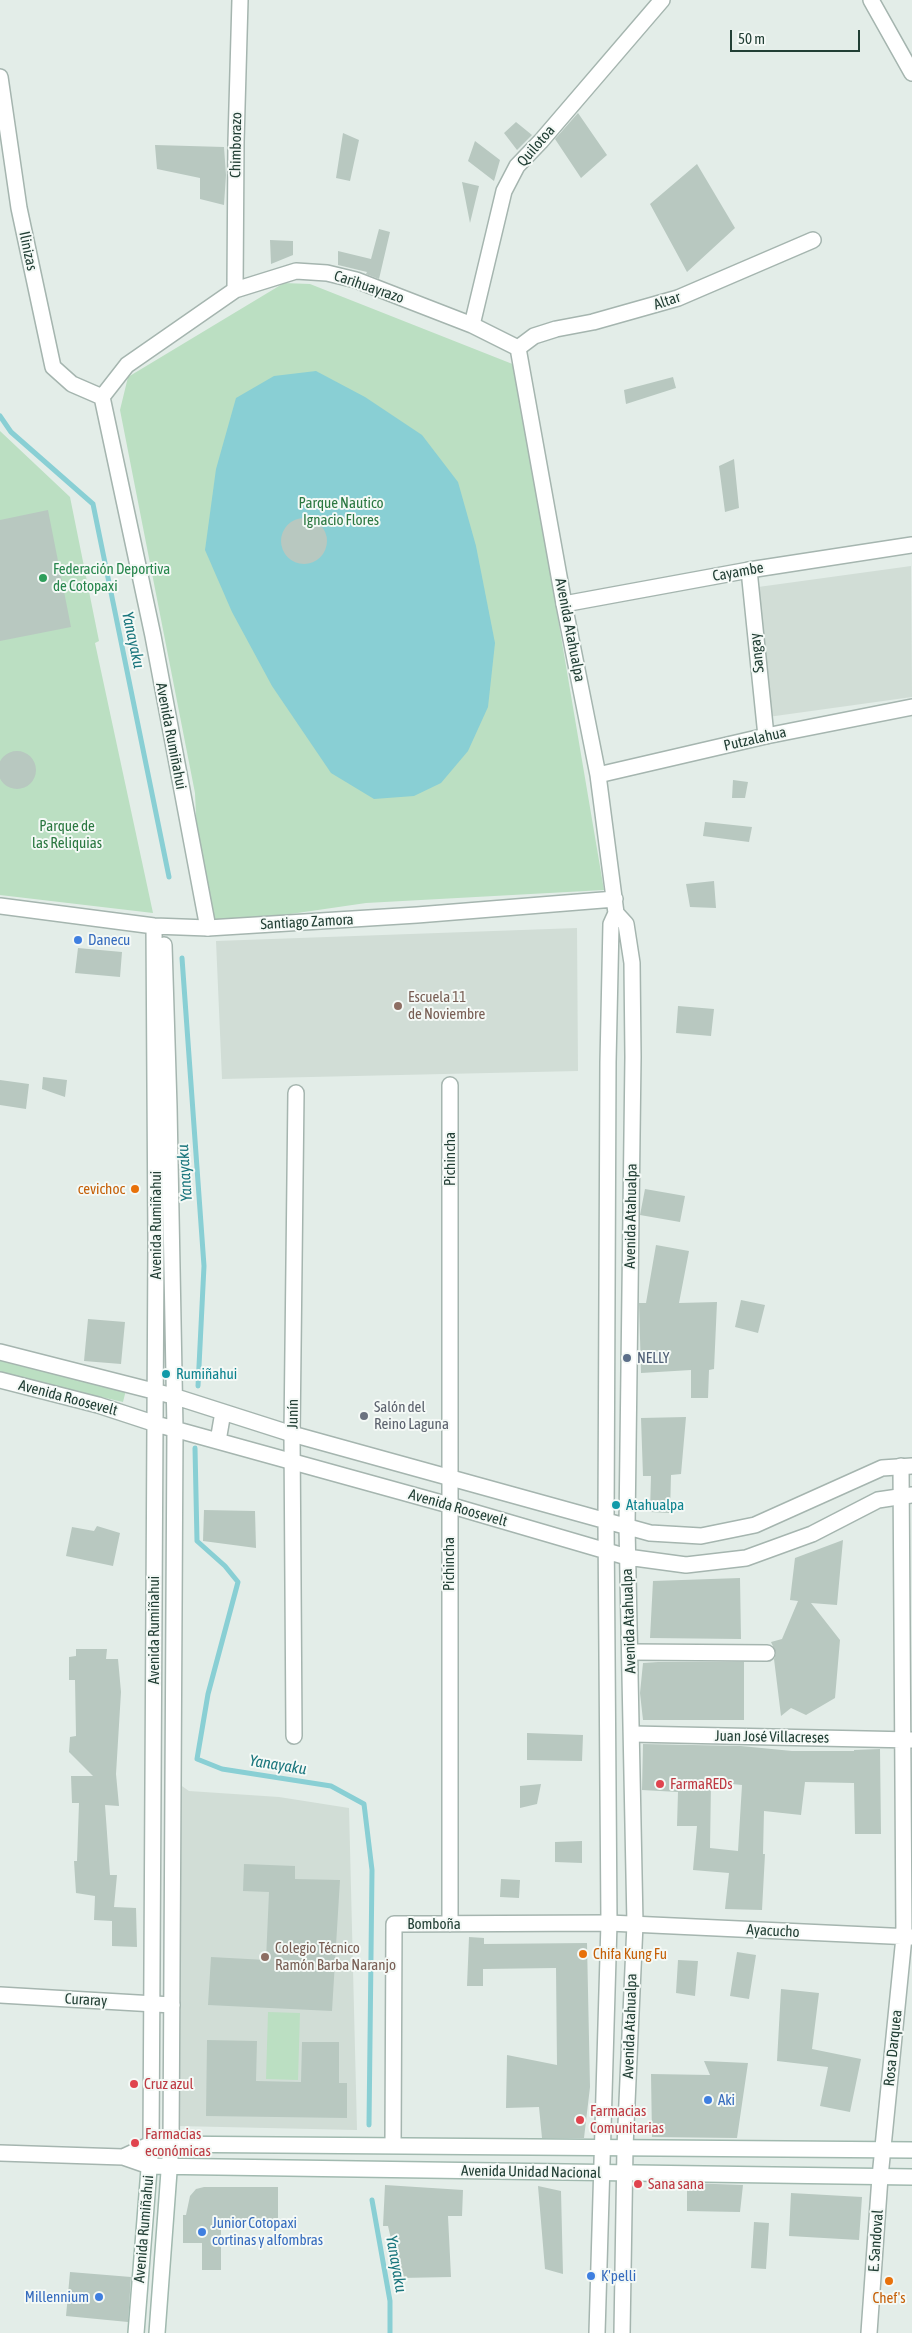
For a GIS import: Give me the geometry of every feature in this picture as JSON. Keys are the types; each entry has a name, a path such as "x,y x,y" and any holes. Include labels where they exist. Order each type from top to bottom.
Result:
{"street":[{"name":"Chimborazo","path":"235,290 236,142 240,0"},
{"name":"Quilotoa","path":"472,325 504,192 517,166 541,142 662,0"},
{"path":"871,0 912,73"},
{"name":"Ilinizas","path":"0,77 18,208 53,367 72,384 102,397"},
{"name":"Altar","path":"518,348 534,336 556,329 594,322 678,298 814,240"},
{"name":"Carihuayrazo","path":"102,397 127,365 235,290 296,271 327,273 356,280 472,325 518,348"},
{"name":"Avenida Atahualpa","path":"518,348 564,604 598,775 615,906 610,940 608,1053 606,1551 609,1923 598,2333"},
{"name":"Avenida Rumiñahui","path":"102,397 153,636 204,928"},
{"name":"Cayambe","path":"564,604 749,570 912,545"},
{"name":"Sangay","path":"749,570 766,736"},
{"name":"Putzalahua","path":"598,775 766,736 912,706"},
{"name":"Santiago Zamora","path":"0,906 161,926 204,928 615,906"},
{"name":"Avenida Atahualpa","path":"615,906 626,924 632,962 633,1057 627,1558 631,1652 635,1924 625,2147 622,2333"},
{"name":"Avenida Rumiñahui","path":"156,2333 171,2144 175,1580 175,1429 164,1243 161,926"},
{"name":"Pichincha","path":"450,1085 450,1924"},
{"name":"Junín","path":"294,1736 292,1434 296,1093"},
{"name":"Avenida Rumiñahui","path":"136,2333 151,2144 155,1392 164,1243"},
{"name":"Avenida Roosevelt","path":"0,1352 173,1396 292,1434 650,1533 701,1536 755,1524 882,1468 906,1466"},
{"name":"Avenida Roosevelt","path":"0,1380 98,1405 156,1424 449,1505 627,1558 686,1565 746,1558 812,1534 878,1500 906,1496"},
{"path":"218,1441 223,1412"},
{"name":"Rosa Darquea","path":"883,2150 908,1937 906,1466"},
{"path":"154,1580 175,1580"},
{"path":"631,1652 767,1653"},
{"path":"154,1728 174,1727"},
{"name":"Juan José Villacreses","path":"632,1734 908,1740"},
{"path":"152,1854 173,1855"},
{"name":"Bomboña","path":"393,2145 394,1924 635,1924"},
{"name":"Ayacucho","path":"635,1924 908,1937"},
{"name":"Curaray","path":"0,1995 172,2005"},
{"path":"123,2156 151,2144"},
{"name":"Avenida Unidad Nacional","path":"151,2144 602,2146 912,2150"},
{"name":"E. Sandoval","path":"869,2333 883,2150"},
{"path":"0,2153 123,2156 150,2166"},
{"name":"Avenida Unidad Nacional","path":"150,2166 912,2177"},
{"path":"140,2269 162,2269"}],"shaded area":[{"path":"911,566 912,697 768,717 751,588"},
{"name":"Escuela 11 de Noviembre","path":"577,928 578,1071 222,1079 216,941"},
{"name":"Colegio Técnico Ramón Barba Naranjo","path":"179,1784 189,1791 279,1797 349,1808 357,2130 177,2126"}],"green space":[{"name":"Parque Nautico Ignacio Flores","path":"284,283 310,284 515,365 604,890 366,903 201,927 195,793 120,410 128,377"},
{"name":"Parque de las Reliquias","path":"0,431 70,497 99,641 95,643 153,913 0,895"},
{"path":"0,1357 126,1390 123,1402 0,1374"},
{"path":"268,2012 300,2013 298,2080 266,2079"}],"water":[{"name":"Parque Nautico Ignacio Flores","path":"316,371 365,397 422,435 458,482 476,546 495,643 488,707 468,751 441,783 414,796 374,799 331,773 272,686 232,612 205,550 216,469 236,398 274,376"}],"building":[{"path":"578,113 607,155 581,178 555,139"},
{"path":"516,122 532,135 517,150 504,133"},
{"path":"343,133 359,140 350,181 336,178"},
{"path":"475,141 500,160 494,181 468,161"},
{"path":"155,145 224,147 226,175 224,205 200,199 200,178 157,169"},
{"path":"697,164 735,228 687,272 650,204"},
{"path":"462,182 479,186 470,223"},
{"path":"379,229 390,232 379,279 366,274 367,272 338,265 338,251 371,259"},
{"path":"270,240 293,241 293,255 271,264"},
{"path":"673,377 676,388 626,404 624,390"},
{"path":"734,459 739,508 725,512 719,466"},
{"path":"48,510 71,627 0,641 0,520"},
{"path":"309,518 321,524 326,532 326,550 321,558 313,563 299,564 287,558 282,550 281,536 287,524 295,519"},
{"path":"17,751 30,757 36,770 30,783 17,789 4,783 -2,770 4,757"},
{"path":"733,780 748,782 745,798 732,798"},
{"path":"705,822 752,827 749,842 703,836"},
{"path":"714,881 716,908 690,907 686,884"},
{"path":"78,948 122,952 120,977 75,973"},
{"path":"678,1006 714,1009 711,1036 676,1033"},
{"path":"43,1077 67,1080 65,1097 42,1089"},
{"path":"0,1080 29,1084 26,1109 0,1105"},
{"path":"645,1189 685,1196 680,1222 640,1215"},
{"path":"656,1245 689,1251 679,1303 717,1302 714,1369 709,1370 708,1398 691,1398 691,1370 641,1373 639,1303 646,1303"},
{"path":"741,1300 765,1305 758,1333 735,1327"},
{"path":"88,1319 125,1322 121,1364 84,1361"},
{"path":"686,1417 681,1474 671,1475 670,1513 650,1512 651,1476 643,1476 641,1418"},
{"path":"204,1510 255,1511 256,1548 203,1541"},
{"path":"97,1526 120,1533 113,1566 66,1556 72,1527 94,1531"},
{"path":"843,1540 837,1605 811,1603 840,1640 835,1698 806,1715 791,1708 781,1716 774,1659 776,1653 771,1642 782,1639 798,1601 790,1600 795,1558"},
{"path":"740,1578 741,1639 650,1638 653,1581"},
{"path":"76,1649 107,1649 106,1659 118,1659 121,1692 116,1774 119,1806 105,1805 110,1875 117,1875 114,1907 136,1908 137,1947 112,1946 112,1921 94,1920 95,1896 76,1893 74,1861 77,1861 79,1803 72,1803 71,1776 93,1776 69,1752 70,1737 76,1736 75,1680 69,1680 69,1657 76,1656"},
{"path":"744,1662 744,1720 643,1720 640,1693 643,1663"},
{"path":"527,1733 583,1735 582,1761 527,1760"},
{"path":"643,1744 741,1746 792,1751 880,1749 881,1834 855,1834 854,1783 805,1782 801,1815 764,1811 763,1854 765,1854 762,1910 725,1909 729,1873 693,1870 697,1826 677,1826 678,1792 642,1790","holes":["711,1782 742,1785 738,1851 710,1848"]},
{"path":"541,1784 537,1804 520,1808 520,1786"},
{"path":"582,1841 582,1863 555,1862 555,1842"},
{"path":"244,1864 295,1866 295,1879 340,1880 332,2011 208,2005 211,1957 266,1960 269,1892 243,1891"},
{"path":"501,1879 520,1880 519,1898 500,1897"},
{"path":"469,1937 484,1938 484,1944 587,1943 590,2087 584,2138 542,2138 539,2107 506,2108 507,2055 557,2065 556,1968 483,1969 483,1986 467,1986"},
{"path":"737,1952 756,1955 749,1999 730,1996"},
{"path":"678,1960 698,1961 695,1996 676,1993"},
{"path":"781,1989 819,1993 812,2049 861,2059 850,2112 820,2106 828,2067 777,2061"},
{"path":"207,2040 257,2041 256,2081 301,2082 302,2042 339,2042 339,2083 347,2083 347,2118 206,2116"},
{"path":"704,2061 748,2063 737,2138 652,2137 651,2074 710,2075"},
{"path":"687,2183 743,2185 740,2212 687,2211"},
{"path":"385,2185 463,2190 462,2216 448,2216 451,2277 400,2278 388,2226 383,2226"},
{"path":"538,2186 561,2191 563,2274 545,2269"},
{"name":"Junior Cotopaxi cortinas y alfombras","path":"204,2187 278,2187 278,2221 221,2222 221,2270 202,2270 202,2243 183,2243 183,2215 186,2215 190,2196 196,2189"},
{"path":"791,2193 862,2197 859,2240 789,2236"},
{"path":"754,2222 769,2223 766,2269 751,2268"},
{"name":"Millennium","path":"70,2272 131,2277 128,2322 66,2316"}],"waterway":[{"name":"Yanayaku","path":"0,416 11,432 93,504 169,877"},
{"name":"Yanayaku","path":"182,958 204,1266 198,1386"},
{"name":"Yanayaku","path":"195,1448 197,1541 225,1566 238,1582 208,1694 197,1759 222,1769 331,1786 364,1804 372,1870 369,2125"},
{"name":"Yanayaku","path":"372,2200 390,2301 390,2333"}],"place":[{"name":"Federación Deportiva de Cotopaxi","path":"43,578"},
{"name":"Danecu","path":"78,940"},
{"name":"Escuela 11 de Noviembre","path":"398,1006"},
{"name":"cevichoc","path":"135,1189"},
{"name":"NELLY","path":"627,1358"},
{"name":"Rumiñahui","path":"166,1374"},
{"name":"Salón del Reino Laguna","path":"364,1416"},
{"name":"Atahualpa","path":"616,1505"},
{"name":"FarmaREDs","path":"660,1784"},
{"name":"Chifa Kung Fu","path":"583,1954"},
{"name":"Colegio Técnico Ramón Barba Naranjo","path":"265,1957"},
{"name":"Cruz azul","path":"134,2084"},
{"name":"Aki","path":"708,2100"},
{"name":"Farmacias Comunitarias","path":"580,2120"},
{"name":"Farmacias económicas","path":"135,2143"},
{"name":"Sana sana","path":"638,2184"},
{"name":"Junior Cotopaxi cortinas y alfombras","path":"202,2232"},
{"name":"K'pelli","path":"591,2276"},
{"name":"Chef's","path":"889,2281"},
{"name":"Millennium","path":"99,2297"}]}
